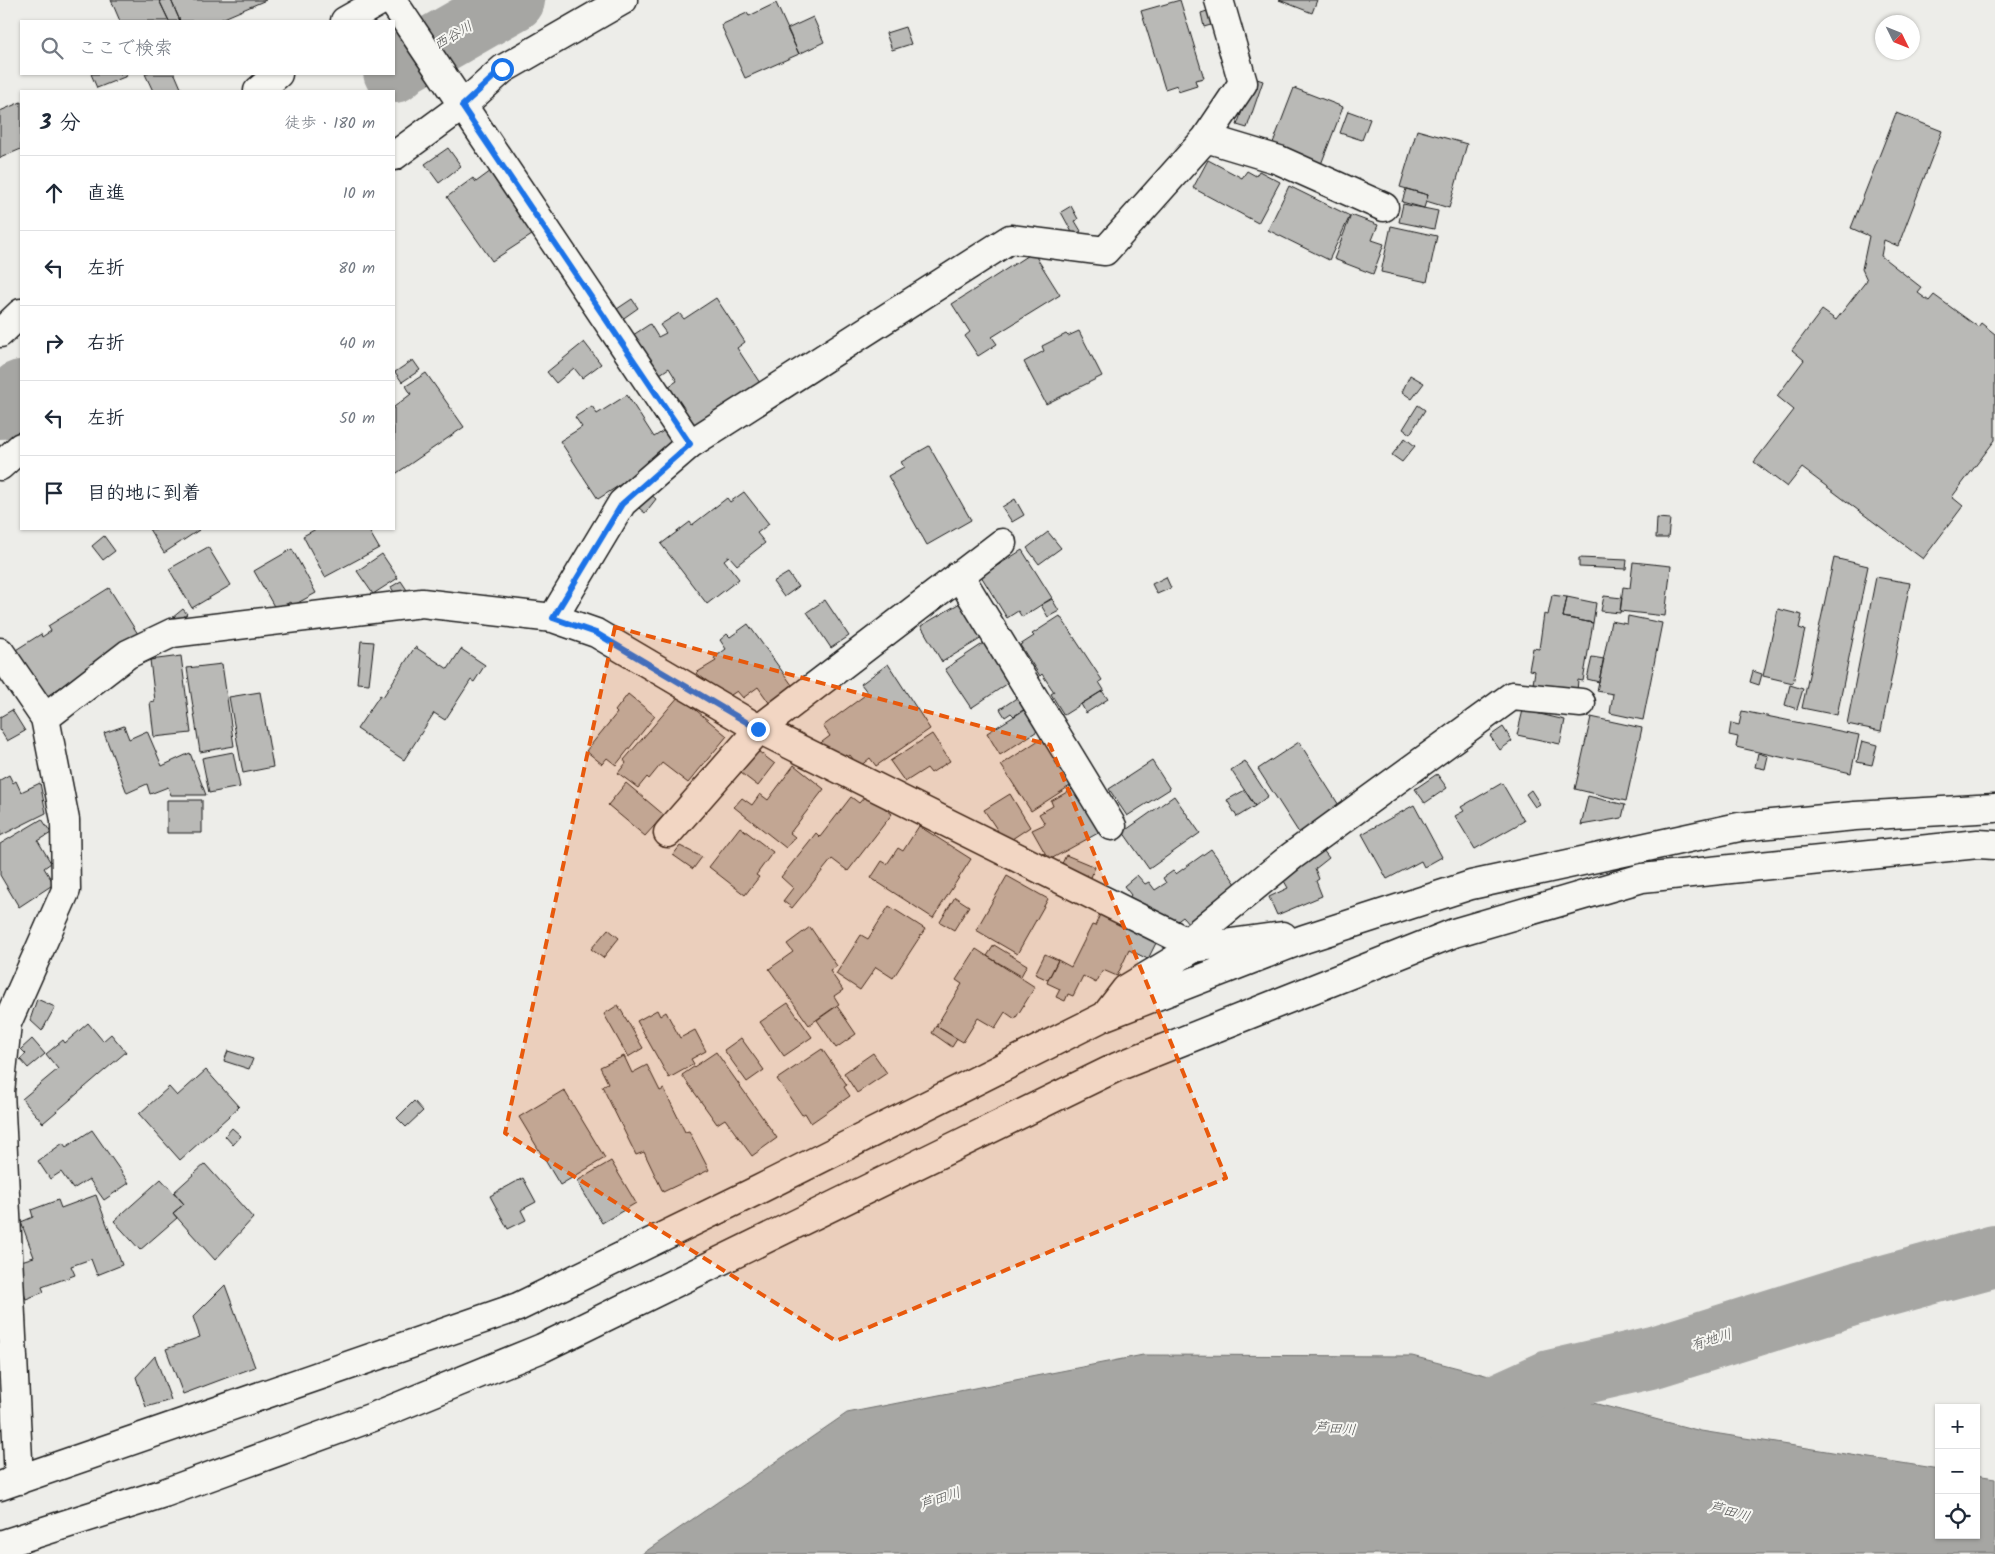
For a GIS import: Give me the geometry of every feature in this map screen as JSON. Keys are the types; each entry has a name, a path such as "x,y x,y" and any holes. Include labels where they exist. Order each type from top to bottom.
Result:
{"street":[{"path":"349,12 382,0"},
{"path":"392,0 690,444"},
{"path":"395,155 462,106 502,69 623,0"},
{"path":"553,618 622,504 690,444 1010,239 1105,250 1206,138 1243,83 1220,0"},
{"path":"259,90 277,75"},
{"path":"1206,138 1279,160 1384,207"},
{"path":"0,333 20,314"},
{"path":"0,466 20,448"},
{"path":"668,833 758,729 1002,543"},
{"path":"959,575 1112,826"},
{"path":"45,718 128,654 172,633 422,604 553,618 596,633 758,729 1191,945 1294,934 1304,939"},
{"path":"0,652 45,718 66,820 66,890 7,1023 0,1092 9,1483 518,1307 758,1190 1105,1016 1304,939 1471,885 1739,827 1855,816 1995,808"},
{"path":"1105,1016 1126,988 1191,945 1292,856 1512,696 1581,703"},
{"path":"0,1544 164,1493 373,1418 542,1348 1117,1067 1454,933 1642,878 1978,844 1995,845"}],"highlighted area":[{"path":"615,627 1050,745 1226,1178 836,1341 505,1133"}],"water":[{"name":"芦田川","path":"1143,1355 1412,1356 1701,1431 1935,1468 1935,1539 1980,1539 1980,1476 1995,1478 1995,1554 642,1554 847,1413"}],"building":[{"path":"111,0 159,0 169,20 120,20"},
{"path":"159,0 171,0 180,20 169,20"},
{"path":"171,0 266,0 219,20 180,20"},
{"path":"1180,0 1204,78 1195,80 1197,86 1178,92 1177,85 1165,89 1141,11"},
{"path":"1279,0 1317,0 1312,13"},
{"path":"776,3 799,54 745,78 721,25 747,13 749,16"},
{"path":"1210,10 1214,24 1204,27 1201,13"},
{"path":"813,17 824,42 799,54 787,29"},
{"path":"905,27 911,44 892,50 886,33"},
{"path":"91,75 127,76 97,88"},
{"path":"145,75 175,75 181,88 176,90 153,90"},
{"path":"1254,78 1263,81 1247,128 1237,125"},
{"path":"1294,88 1343,107 1320,167 1271,148"},
{"path":"20,102 20,149 0,158 0,111"},
{"path":"1348,111 1370,119 1362,140 1340,133"},
{"path":"1896,113 1942,131 1898,246 1884,240 1881,256 1922,288 1918,293 1929,301 1934,295 1978,327 1981,323 1995,334 1995,440 1952,497 1963,506 1923,559 1802,468 1787,487 1754,462 1794,410 1777,396 1804,360 1792,350 1822,310 1836,320 1867,280 1862,269 1869,236 1851,228"},
{"path":"1417,130 1467,144 1449,208 1426,201 1428,195 1400,187"},
{"path":"448,148 461,166 439,183 425,164"},
{"path":"1208,160 1242,178 1247,171 1256,176 1259,171 1280,182 1258,223 1193,188"},
{"path":"491,171 535,233 492,261 447,197 473,178 476,182"},
{"path":"1289,186 1350,216 1329,260 1268,230"},
{"path":"1406,189 1428,195 1424,208 1402,202"},
{"path":"1403,204 1438,211 1434,229 1399,222"},
{"path":"1071,206 1078,219 1075,221 1081,231 1074,236 1061,212"},
{"path":"1351,215 1378,225 1372,240 1384,244 1373,274 1334,259"},
{"path":"1391,226 1437,236 1427,282 1381,272"},
{"path":"1033,252 1060,295 992,337 997,344 978,356 965,336 970,332 952,304"},
{"path":"716,298 745,342 737,348 760,383 690,430 663,390 677,381 669,368 660,374 657,370 650,375 627,339 650,324 658,337 666,333 660,325 679,313 684,319"},
{"path":"632,299 638,308 618,322 611,313"},
{"path":"1079,331 1102,376 1046,404 1024,362 1044,351 1042,346 1066,334 1068,336"},
{"path":"584,342 601,364 582,378 574,368 556,383 547,372"},
{"path":"413,360 420,370 402,382 395,372"},
{"path":"426,373 464,427 395,474 395,406 411,394 406,386"},
{"path":"1410,375 1424,383 1412,399 1402,392"},
{"path":"627,395 654,437 665,430 676,449 598,499 560,441 582,427 575,417 592,406 597,414"},
{"path":"1418,405 1425,410 1410,434 1403,429"},
{"path":"1405,438 1415,446 1402,462 1392,455"},
{"path":"929,446 971,520 927,545 888,476 904,467 901,462"},
{"path":"744,492 769,524 757,533 765,543 737,565 729,556 724,560 739,579 707,604 661,544 690,522 692,525 727,498 730,502"},
{"path":"650,494 656,499 645,513 639,508"},
{"path":"1015,499 1024,515 1012,522 1002,507"},
{"path":"1657,518 1670,519 1668,538 1656,538"},
{"path":"150,530 199,530 164,553"},
{"path":"314,530 369,530 379,548 325,577 303,536"},
{"path":"1048,532 1061,548 1039,564 1027,548"},
{"path":"104,536 115,551 103,560 92,546"},
{"path":"208,547 231,585 192,608 169,569"},
{"path":"292,549 316,593 292,606 290,602 276,610 254,571"},
{"path":"1022,550 1052,598 1022,617 1018,611 1007,618 981,576"},
{"path":"382,554 398,578 373,594 357,571"},
{"path":"1579,558 1627,560 1626,569 1579,567"},
{"path":"1834,558 1868,566 1837,715 1802,708"},
{"path":"1633,562 1671,566 1665,616 1620,611 1623,587 1630,588"},
{"path":"788,573 798,587 784,597 773,582"},
{"path":"1166,577 1171,588 1157,594 1152,584"},
{"path":"1876,577 1910,583 1881,731 1847,724"},
{"path":"401,581 407,590 396,596 391,587"},
{"path":"109,588 138,634 85,668 90,675 70,681 41,700 11,653 41,634 42,637 51,631 48,626"},
{"path":"1552,595 1567,597 1563,617 1593,623 1583,681 1578,680 1577,691 1533,684 1535,671 1529,670 1533,648 1539,649 1544,614 1548,615"},
{"path":"1604,596 1622,598 1620,613 1601,611"},
{"path":"1567,597 1596,603 1593,623 1563,617"},
{"path":"1052,599 1059,611 1048,617 1041,605"},
{"path":"825,600 849,636 831,648 807,612"},
{"path":"960,603 982,638 942,662 921,626"},
{"path":"183,609 187,614 176,623 172,618"},
{"path":"1778,609 1802,615 1799,628 1805,630 1793,683 1763,676"},
{"path":"1060,616 1102,680 1099,682 1104,690 1064,715 1051,694 1054,692 1042,674 1040,676 1020,645 1034,636 1032,634"},
{"path":"1628,616 1662,623 1643,720 1610,713 1613,694 1597,691 1611,621 1627,624"},
{"path":"748,624 792,685 770,704 758,687 743,698 737,691 728,697 696,673 716,661 714,658 726,649 720,640 727,634 730,637"},
{"path":"361,641 374,642 369,684 357,683"},
{"path":"984,643 1010,682 971,708 945,669"},
{"path":"415,647 448,669 461,649 485,665 474,682 471,680 445,720 434,713 404,760 357,729 380,695 383,697"},
{"path":"181,656 191,733 154,737 150,702 155,701 150,660"},
{"path":"1592,657 1604,659 1599,682 1587,679"},
{"path":"222,664 234,746 200,752 187,668"},
{"path":"888,664 930,729 876,766 870,758 859,767 850,755 842,761 818,745 830,736 823,726 868,693 861,684"},
{"path":"1753,671 1762,674 1759,685 1750,682"},
{"path":"1790,685 1803,689 1797,709 1785,705"},
{"path":"1102,691 1108,699 1086,713 1081,704"},
{"path":"260,692 273,767 243,773 229,697"},
{"path":"628,694 655,716 616,765 607,758 602,764 586,751 617,713 615,711"},
{"path":"679,696 727,736 688,783 662,763 649,779 647,777 638,788 618,773 626,763 624,760"},
{"path":"1018,697 1026,708 1014,716 1011,713 1005,717 1000,709"},
{"path":"1026,709 1039,730 1000,755 987,733"},
{"path":"12,710 25,731 7,741 0,730 0,717"},
{"path":"1523,710 1565,720 1560,744 1517,735"},
{"path":"1742,711 1859,735 1851,773 1736,747 1738,737 1729,735 1731,723 1739,725"},
{"path":"1591,717 1642,728 1626,801 1575,789"},
{"path":"124,726 129,739 147,731 162,766 190,753 206,795 171,795 168,787 150,794 147,784 127,793 104,733"},
{"path":"1503,727 1512,741 1500,750 1490,736"},
{"path":"932,734 950,761 931,773 927,768 905,782 890,761"},
{"path":"1042,738 1073,784 1031,811 1001,765"},
{"path":"1862,741 1877,745 1872,765 1857,762"},
{"path":"1299,742 1342,810 1301,836 1258,769"},
{"path":"754,748 775,764 758,786 737,770"},
{"path":"233,752 240,787 209,793 202,758"},
{"path":"1758,753 1768,756 1765,769 1755,767"},
{"path":"1152,761 1170,789 1127,816 1109,789"},
{"path":"1245,761 1268,796 1255,806 1231,770"},
{"path":"794,765 824,789 790,833 795,837 786,848 734,807 742,798 752,805 760,794 768,800"},
{"path":"1437,774 1447,788 1425,803 1415,789"},
{"path":"9,775 13,783 16,781 21,792 40,783 46,813 0,836 0,780"},
{"path":"626,783 664,815 645,836 608,805"},
{"path":"1502,783 1524,821 1475,849 1455,816 1464,811 1461,807"},
{"path":"1076,787 1100,832 1049,860 1032,830 1045,824 1039,814 1053,806 1051,801"},
{"path":"1245,790 1255,806 1237,817 1227,800"},
{"path":"1531,790 1540,804 1535,807 1526,794"},
{"path":"867,794 892,814 848,871 832,859 792,908 783,901 793,888 781,877 816,833 820,837 851,797 859,803"},
{"path":"1010,794 1030,827 1006,843 984,810"},
{"path":"1174,796 1200,833 1149,869 1123,832"},
{"path":"1588,796 1625,805 1622,818 1581,825"},
{"path":"167,800 202,800 202,833 167,833"},
{"path":"1414,805 1442,857 1424,867 1421,861 1387,879 1362,834"},
{"path":"42,819 51,833 38,841 51,863 44,868 54,884 19,907 0,875 0,844"},
{"path":"919,826 971,859 933,918 871,878 882,861 887,864 898,848 903,851"},
{"path":"740,827 773,852 756,875 759,877 745,895 709,867"},
{"path":"680,846 702,857 693,869 673,855"},
{"path":"1211,849 1239,888 1189,924 1183,917 1175,923 1129,898 1131,895 1124,886 1137,875 1145,884 1149,882 1155,890 1166,883 1163,878 1173,871 1176,874"},
{"path":"1323,850 1329,858 1315,869 1319,879 1316,881 1322,896 1277,915 1269,897 1288,888 1283,879"},
{"path":"1066,855 1095,867 1090,880 1060,868"},
{"path":"1007,876 1048,899 1017,954 976,930"},
{"path":"955,897 969,906 954,930 940,922"},
{"path":"889,906 925,929 893,978 876,967 860,990 836,974 861,935 868,939"},
{"path":"1101,912 1160,935 1148,959 1129,950 1117,976 1103,970 1096,983 1083,976 1073,996 1068,994 1065,1001 1056,997 1060,989 1047,983 1058,960 1071,967 1092,925 1095,926"},
{"path":"810,927 837,966 830,971 843,990 834,996 839,1004 809,1025 769,969 793,952 787,944"},
{"path":"608,929 619,938 603,958 591,949"},
{"path":"994,945 1027,965 1021,976 987,956"},
{"path":"976,949 1035,987 1015,1019 1005,1012 995,1028 978,1018 963,1042 936,1026 962,984 956,980"},
{"path":"1045,954 1058,960 1048,980 1035,974"},
{"path":"37,999 55,1007 42,1031 30,1020"},
{"path":"788,1003 812,1037 784,1056 760,1022"},
{"path":"618,1005 643,1048 628,1057 604,1014"},
{"path":"837,1006 856,1034 836,1048 817,1020"},
{"path":"657,1010 660,1016 666,1012 680,1038 695,1030 706,1051 691,1059 694,1064 669,1078 637,1021"},
{"path":"88,1023 103,1041 111,1034 126,1052 43,1123 22,1099 58,1069 46,1054 63,1040 65,1043"},
{"path":"936,1026 957,1039 952,1047 932,1033"},
{"path":"741,1038 764,1070 747,1082 724,1050"},
{"path":"32,1039 45,1054 28,1068 20,1059 26,1054 21,1049"},
{"path":"822,1049 847,1085 844,1087 850,1096 811,1123 805,1113 802,1115 777,1079"},
{"path":"228,1051 253,1059 249,1069 224,1061"},
{"path":"716,1052 777,1138 752,1156 725,1119 717,1124 682,1075"},
{"path":"873,1053 887,1073 857,1093 844,1073"},
{"path":"624,1056 632,1073 647,1065 660,1091 664,1089 685,1132 689,1131 709,1170 663,1192 644,1152 636,1155 602,1086 608,1083 600,1067"},
{"path":"206,1070 239,1107 180,1160 139,1114 169,1087 177,1096"},
{"path":"564,1090 605,1158 560,1185 519,1117"},
{"path":"414,1101 423,1111 406,1127 397,1118"},
{"path":"232,1128 241,1136 233,1145 225,1136"},
{"path":"92,1130 129,1183 104,1200 89,1179 73,1189 61,1172 50,1179 38,1161 63,1143 66,1147"},
{"path":"611,1161 636,1203 602,1223 577,1181"},
{"path":"205,1164 253,1218 215,1260 173,1213 184,1204 174,1192"},
{"path":"523,1178 536,1202 521,1210 526,1220 508,1229 490,1196"},
{"path":"161,1179 184,1204 173,1213 177,1218 140,1250 114,1221"},
{"path":"96,1195 122,1265 97,1275 91,1259 71,1266 75,1275 42,1287 44,1292 26,1299 18,1278 23,1275 18,1262 34,1257 21,1222 33,1217 31,1210 58,1200 61,1208"},
{"path":"225,1285 255,1367 183,1394 166,1349 200,1337 193,1317"},
{"path":"155,1356 171,1400 146,1407 136,1377"}],"waterway":[{"name":"西谷川","path":"395,71 404,63 514,0"},
{"name":"西谷川","path":"0,408 20,392"},
{"name":"有地川","path":"1457,1423 1550,1381 1654,1357 1859,1293 1995,1256"}],"route":[{"path":"502,69 462,106 690,444 622,504 553,618 596,633 758,729"}]}
